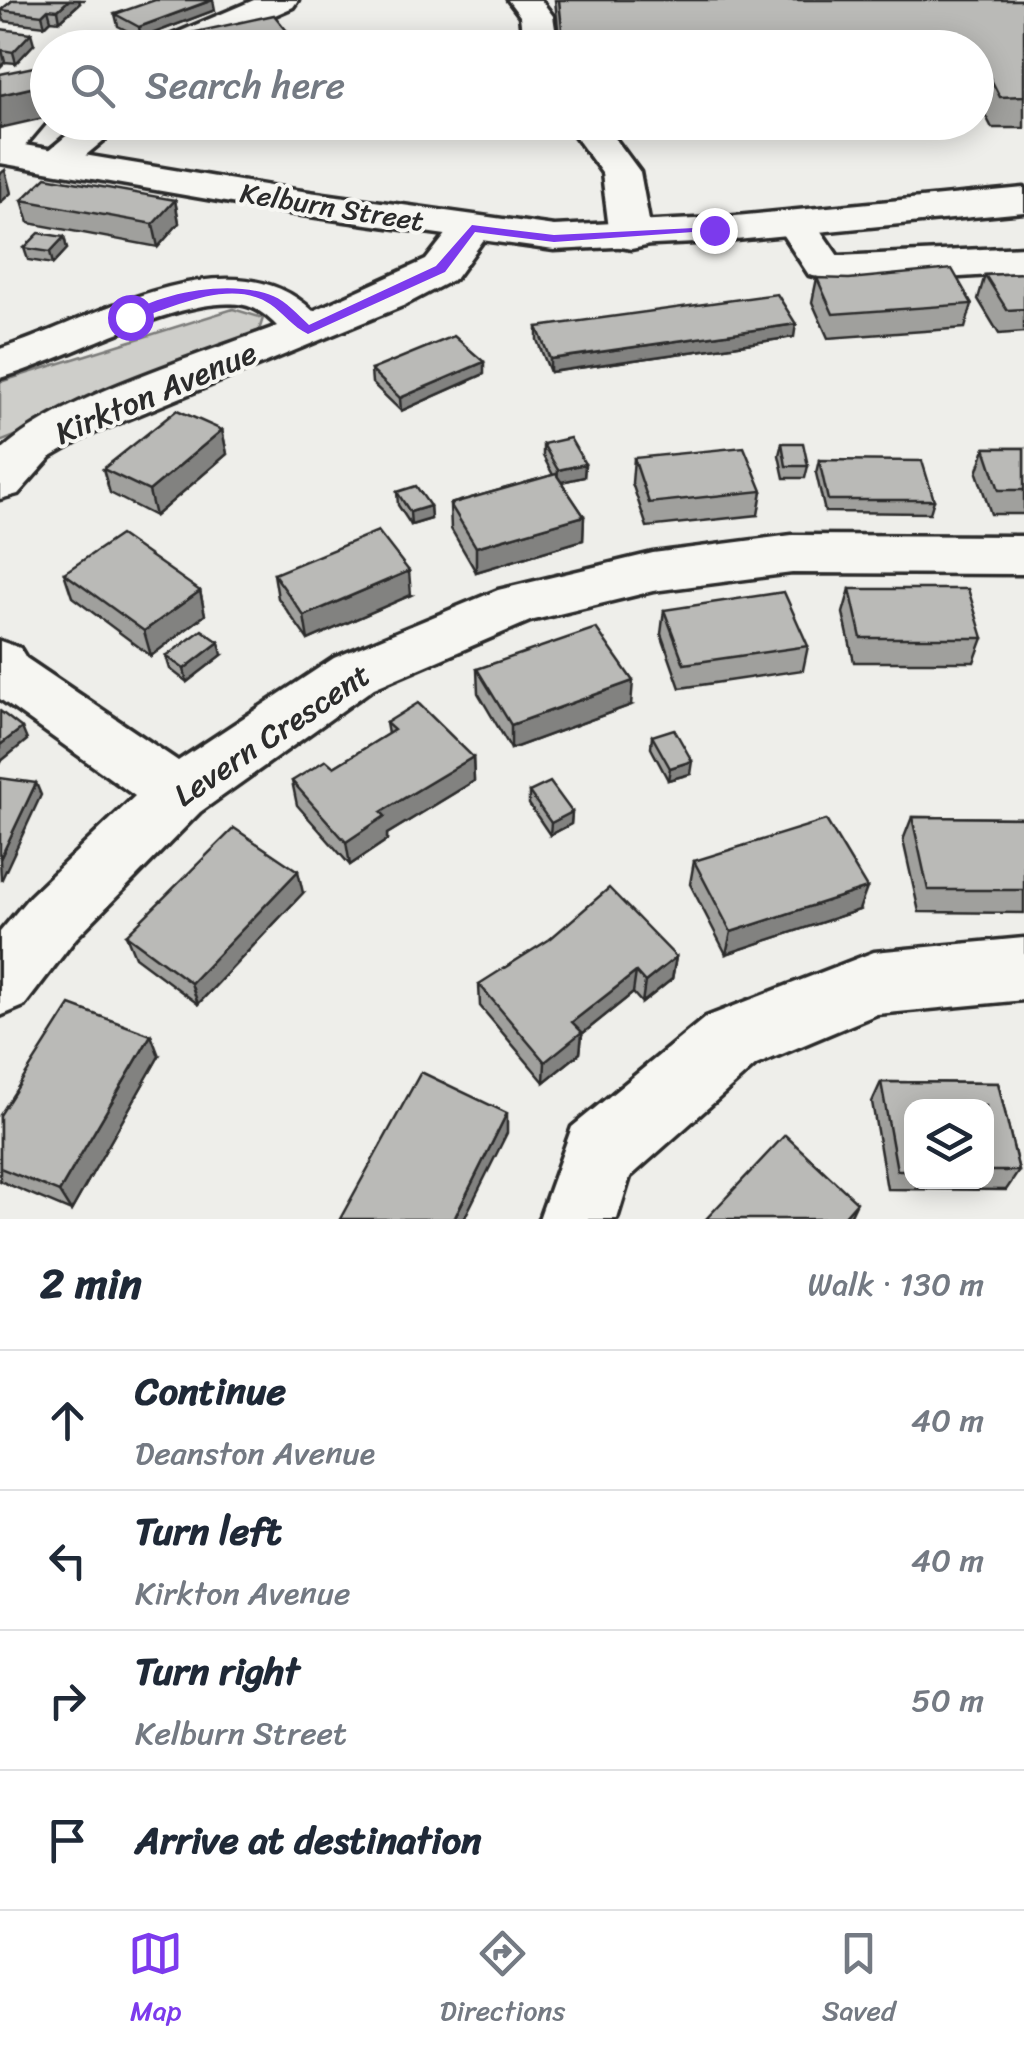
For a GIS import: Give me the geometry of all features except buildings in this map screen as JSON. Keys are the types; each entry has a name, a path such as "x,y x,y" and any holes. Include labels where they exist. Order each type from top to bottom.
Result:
{"street":[{"path":"212,30 282,0"},
{"path":"524,0 536,16 538,30"},
{"path":"0,152 29,104"},
{"path":"55,161 84,140"},
{"path":"597,140 621,172 631,237"},
{"name":"Kelburn Street","path":"0,152 554,238 631,237 1024,200"},
{"path":"795,223 824,266 849,271 1024,260"},
{"name":"Kirkton Avenue","path":"0,482 34,446 72,424 308,330 441,269 472,228"},
{"path":"0,364 30,357 188,297 234,289 272,299 308,330"},
{"name":"Levern Crescent","path":"0,984 53,917 178,794 354,673 517,604 653,572 792,554 1024,555"},
{"path":"0,663 5,673 178,794"},
{"path":"578,1219 599,1154 731,1042 874,983 1024,969"}],"shaded area":[{"path":"233,309 263,318 256,340 0,442 0,382"}],"route":[{"path":"130,317 188,297 234,289 272,299 308,330 390,296 441,269 472,228 554,238 714,230"}]}
